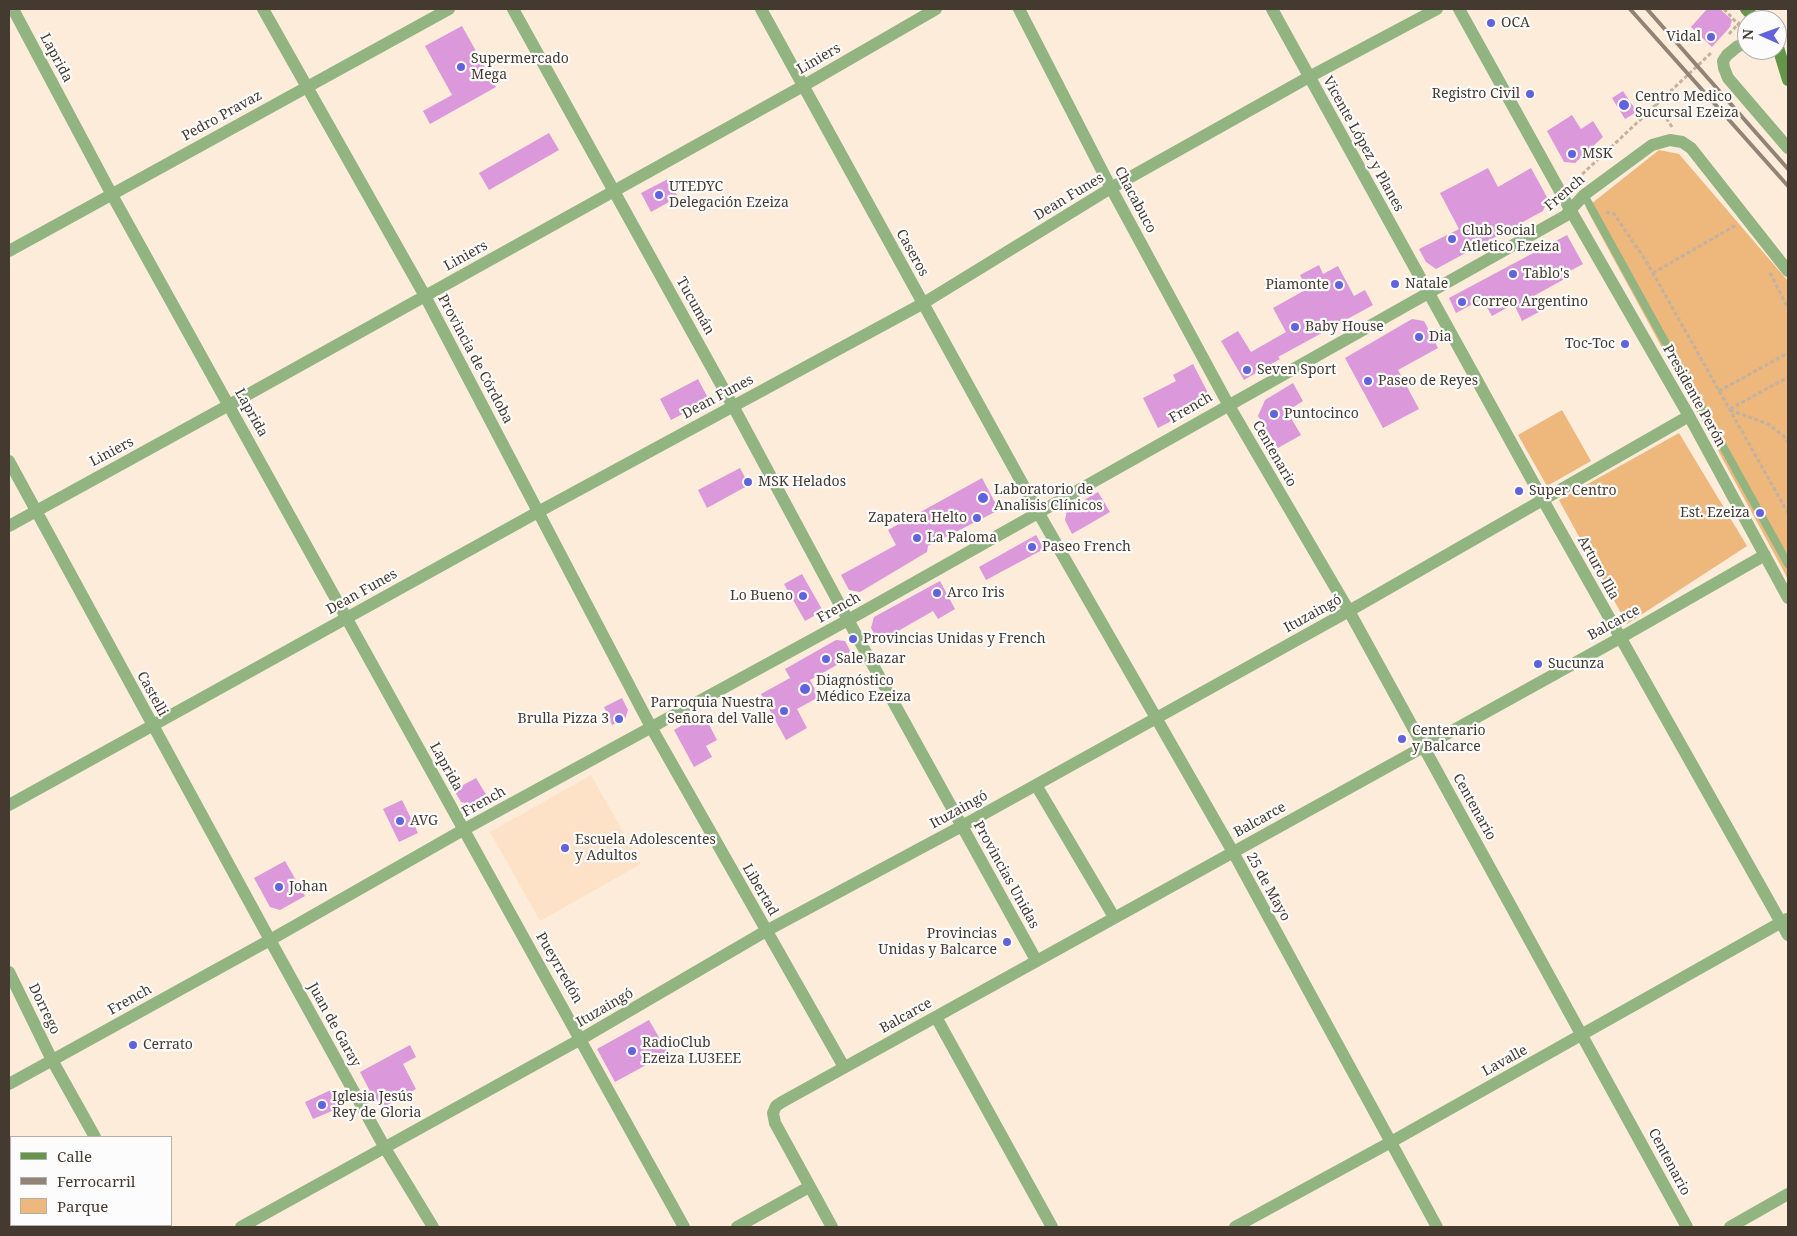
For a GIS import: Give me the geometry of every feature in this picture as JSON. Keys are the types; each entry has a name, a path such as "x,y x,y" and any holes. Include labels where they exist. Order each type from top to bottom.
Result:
{"main road":[{"path":"1782,60 1788,80"}],"street":[{"name":"Laprida","path":"13,9 112,195 347,617 463,830"},
{"name":"Provincia de Córdoba","path":"263,9 425,296 651,727"},
{"name":"Pedro Pravaz","path":"9,251 306,86 450,9"},
{"name":"Tucumán","path":"513,9 733,406 848,620"},
{"name":"Caseros","path":"761,9 1038,512"},
{"name":"Liniers","path":"9,526 230,406 613,190 803,86 936,9"},
{"name":"Chacabuco","path":"1020,9 1111,188 1228,404"},
{"name":"Vicente López y Planes","path":"1272,9 1428,293"},
{"name":"Dean Funes","path":"9,805 152,724 538,512 922,304 1111,188 1310,77 1437,9"},
{"name":"Presidente Perón","path":"1459,9 1571,211 1689,416 1788,598"},
{"path":"1737,47 1727,54 1724,61 1724,68 1728,78 1788,148"},
{"name":"French","path":"9,1084 270,940 463,830 848,620 1228,404 1428,293 1571,211 1584,195 1652,145 1676,141"},
{"path":"1676,141 1691,148 1788,271"},
{"name":"Arturo Ilia","path":"1428,293 1620,638 1785,920 1788,935"},
{"name":"Centenario","path":"1228,404 1349,611 1583,1034 1687,1227"},
{"name":"Ituzaingó","path":"241,1227 581,1039 766,931 1158,718 1689,416"},
{"name":"Castelli","path":"9,461 270,940"},
{"name":"25 de Mayo","path":"1038,512 1158,718 1437,1227"},
{"name":"Balcarce","path":"809,1187 775,1123 773,1113 776,1106 782,1102 1620,638 1765,555"},
{"name":"Provincias Unidas","path":"848,620 1036,960"},
{"name":"Libertad","path":"651,727 844,1067"},
{"path":"1036,785 1114,917"},
{"name":"Pueyrredón","path":"463,830 684,1227"},
{"name":"Lavalle","path":"1235,1227 1391,1142 1785,920"},
{"name":"Juan de Garay","path":"270,940 385,1148 432,1227"},
{"name":"Dorrego","path":"9,972 52,1060 95,1136"},
{"path":"936,1017 1052,1227"},
{"path":"737,1227 809,1187 832,1227"},
{"path":"1730,1227 1788,1194"}],"lane":[{"path":"1584,195 1788,564"},
{"path":"1689,416 1702,409"},
{"path":"1765,555 1778,546"}],"path":[{"path":"1724,9 1737,23"},
{"path":"1725,37 1737,25"},
{"path":"1584,195 1576,180 1713,51"},
{"path":"1657,104 1676,141"},
{"path":"1594,214 1604,212 1614,214 1653,273 1788,513"},
{"path":"1653,273 1736,225 1741,225"},
{"path":"1770,272 1788,308"},
{"path":"1719,391 1788,352"},
{"path":"1730,410 1788,376"},
{"path":"1730,410 1768,424 1786,438 1788,443"}],"shaded area":[{"name":"Escuela Adolescentes y Adultos","path":"591,775 641,864 540,921 490,832"}],"green space":[{"path":"1659,150 1679,154 1788,281 1788,579 1586,208"},
{"path":"1562,410 1591,461 1547,486 1518,435"},
{"path":"1679,433 1747,546 1627,624 1559,500"}],"building":[{"name":"Vidal","path":"1707,9 1720,9 1732,20 1730,27 1712,47 1691,27"},
{"name":"Supermercado Mega","path":"462,26 496,87 430,124 423,111 452,95 425,46"},
{"name":"Centro Medico Sucursal Ezeiza","path":"1623,91 1637,112 1625,119 1612,98"},
{"path":"1572,115 1581,129 1593,121 1603,137 1575,163 1564,162 1547,131"},
{"path":"549,133 559,150 489,190 479,173"},
{"path":"1488,168 1498,187 1531,168 1548,199 1543,211 1436,269 1426,262 1419,249 1459,229 1440,193"},
{"name":"UTEDYC Delegación Ezeiza","path":"668,179 678,197 651,212 641,193"},
{"path":"1567,235 1583,264 1566,273 1568,277 1532,297 1539,312 1522,321 1514,304 1492,316 1482,299 1456,313 1449,298"},
{"path":"1319,265 1323,274 1338,266 1354,296 1365,290 1373,305 1278,357 1280,359 1244,380 1221,341 1238,331 1251,352 1286,332 1273,308 1307,289 1300,275"},
{"path":"1412,319 1424,321 1438,348 1398,370 1419,409 1383,428 1345,358"},
{"path":"1193,364 1207,391 1204,404 1158,428 1143,398 1176,381 1173,375"},
{"path":"698,379 709,400 671,420 660,399"},
{"name":"Puntocinco","path":"1293,383 1303,401 1287,411 1301,435 1278,448 1258,416 1265,400"},
{"path":"740,468 749,485 707,508 698,490"},
{"path":"982,478 999,510 928,546 927,552 860,592 849,590 841,575 896,545 888,530"},
{"path":"1098,492 1110,512 1072,534 1065,520 1067,510"},
{"path":"1036,535 1044,549 986,580 979,567"},
{"name":"Lo Bueno","path":"802,574 823,611 805,621 784,584"},
{"path":"940,581 955,609 938,619 933,611 879,642 871,628 874,617"},
{"path":"836,640 845,641 853,656 810,680 819,697 797,709 807,728 786,740 761,694 790,678 785,669"},
{"path":"622,698 628,710 625,719 612,725 604,707"},
{"path":"703,713 717,740 706,746 712,757 694,767 674,730"},
{"path":"476,778 487,796 472,805 461,802 454,790"},
{"name":"AVG","path":"402,800 418,833 399,842 383,809"},
{"name":"Johan","path":"285,861 305,896 280,910 270,907 254,878"},
{"name":"RadioClub Ezeiza LU3EEE","path":"649,1020 668,1053 615,1082 597,1049"},
{"path":"410,1045 416,1057 403,1064 416,1089 384,1107 372,1095 360,1072"},
{"name":"Iglesia Jesús Rey de Gloria","path":"331,1090 339,1108 313,1119 305,1102"}],"railway":[{"path":"1630,9 1788,186"},
{"path":"1647,9 1788,169"}],"place":[{"name":"OCA","path":"1491,23"},
{"name":"Vidal","path":"1711,37"},
{"name":"Supermercado Mega","path":"461,67"},
{"name":"Registro Civil","path":"1530,94"},
{"name":"Centro Medico Sucursal Ezeiza","path":"1624,105"},
{"name":"MSK","path":"1572,154"},
{"name":"UTEDYC Delegación Ezeiza","path":"659,195"},
{"name":"Club Social Atletico Ezeiza","path":"1452,239"},
{"name":"Tablo's","path":"1513,274"},
{"name":"Natale","path":"1395,284"},
{"name":"Piamonte","path":"1339,285"},
{"name":"Correo Argentino","path":"1462,302"},
{"name":"Baby House","path":"1295,327"},
{"name":"Dia","path":"1419,337"},
{"name":"Toc-Toc","path":"1625,344"},
{"name":"Seven Sport","path":"1247,370"},
{"name":"Paseo de Reyes","path":"1368,381"},
{"name":"Puntocinco","path":"1274,414"},
{"name":"MSK Helados","path":"748,482"},
{"name":"Super Centro","path":"1519,491"},
{"name":"Laboratorio de Analisis Clínicos","path":"983,498"},
{"name":"Est. Ezeiza","path":"1760,513"},
{"name":"Zapatera Helto","path":"977,518"},
{"name":"La Paloma","path":"917,538"},
{"name":"Paseo French","path":"1032,547"},
{"name":"Arco Iris","path":"937,593"},
{"name":"Lo Bueno","path":"803,596"},
{"name":"Provincias Unidas y French","path":"853,639"},
{"name":"Sale Bazar","path":"826,659"},
{"name":"Sucunza","path":"1538,664"},
{"name":"Diagnóstico Médico Ezeiza","path":"805,689"},
{"name":"Parroquia Nuestra Señora del Valle","path":"784,711"},
{"name":"Brulla Pizza 3","path":"619,719"},
{"name":"Centenario y Balcarce","path":"1402,739"},
{"name":"AVG","path":"400,821"},
{"name":"Escuela Adolescentes y Adultos","path":"565,848"},
{"name":"Johan","path":"279,887"},
{"name":"Provincias Unidas y Balcarce","path":"1007,942"},
{"name":"Cerrato","path":"133,1045"},
{"name":"RadioClub Ezeiza LU3EEE","path":"632,1051"},
{"name":"Iglesia Jesús Rey de Gloria","path":"322,1105"}]}
